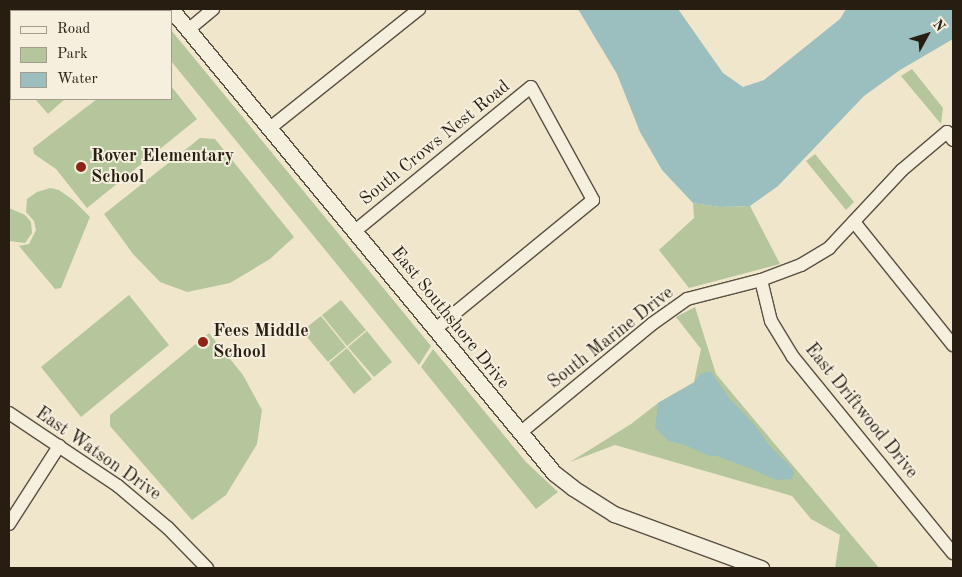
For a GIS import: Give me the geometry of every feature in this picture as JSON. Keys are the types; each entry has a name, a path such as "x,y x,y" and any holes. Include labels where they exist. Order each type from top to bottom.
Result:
{"street":[{"path":"188,30 213,9"},
{"path":"270,128 419,9"},
{"name":"East Southshore Drive","path":"172,10 434,330 554,473 590,500 636,523 761,568"},
{"name":"South Crows Nest Road","path":"355,232 531,87 593,200 434,330"},
{"name":"South Marine Drive","path":"520,433 652,324 687,299 719,289 761,280 801,265 829,248 902,170 950,136"},
{"path":"854,222 953,345"},
{"name":"East Driftwood Drive","path":"761,280 771,321 793,357 953,553"},
{"name":"East Watson Drive","path":"9,413 134,498 168,528 207,568"},
{"path":"9,524 59,446"}],"green space":[{"path":"172,31 431,346 419,365 172,62"},
{"path":"10,44 10,90 9,90"},
{"path":"912,69 943,108 941,124 901,76"},
{"path":"172,87 197,119 87,208 56,169 34,154 33,148 96,100 172,100"},
{"path":"36,100 64,100 48,114"},
{"path":"200,138 215,139 294,237 270,259 230,283 187,292 160,282 133,254 104,214"},
{"path":"815,154 854,202 846,210 806,161"},
{"path":"50,188 59,190 73,200 90,217 61,288 55,289 19,246 29,244 36,230 34,221 26,212 27,199 37,192"},
{"path":"693,203 720,207 750,206 780,264 689,288 659,250 694,218"},
{"path":"9,208 25,215 31,222 32,233 25,243 9,241"},
{"path":"129,295 169,345 81,417 41,367"},
{"path":"341,300 366,330 347,346 322,315"},
{"path":"695,307 716,374 879,568 835,568 840,535 811,519 792,496 615,445 570,462 631,424 658,403 694,382 701,349 676,317"},
{"path":"321,316 346,347 328,362 302,331"},
{"path":"367,331 392,362 374,377 348,347"},
{"path":"209,333 243,375 262,410 257,444 226,495 192,520 110,426 110,415"},
{"path":"347,348 372,379 354,394 329,363"},
{"path":"433,349 526,462 558,492 536,509 421,367"}],"water":[{"path":"578,9 678,9 723,73 743,87 764,80 840,19 846,9 953,9 953,39 900,70 864,96 778,186 750,206 720,207 693,203 662,170 640,132 617,74"},
{"path":"711,372 729,398 787,463 794,472 792,479 776,480 717,456 709,456 685,445 669,441 655,428 658,403 694,383 700,374"}],"place":[{"name":"Rover Elementary School","path":"81,167"},
{"name":"Fees Middle School","path":"203,342"}]}
